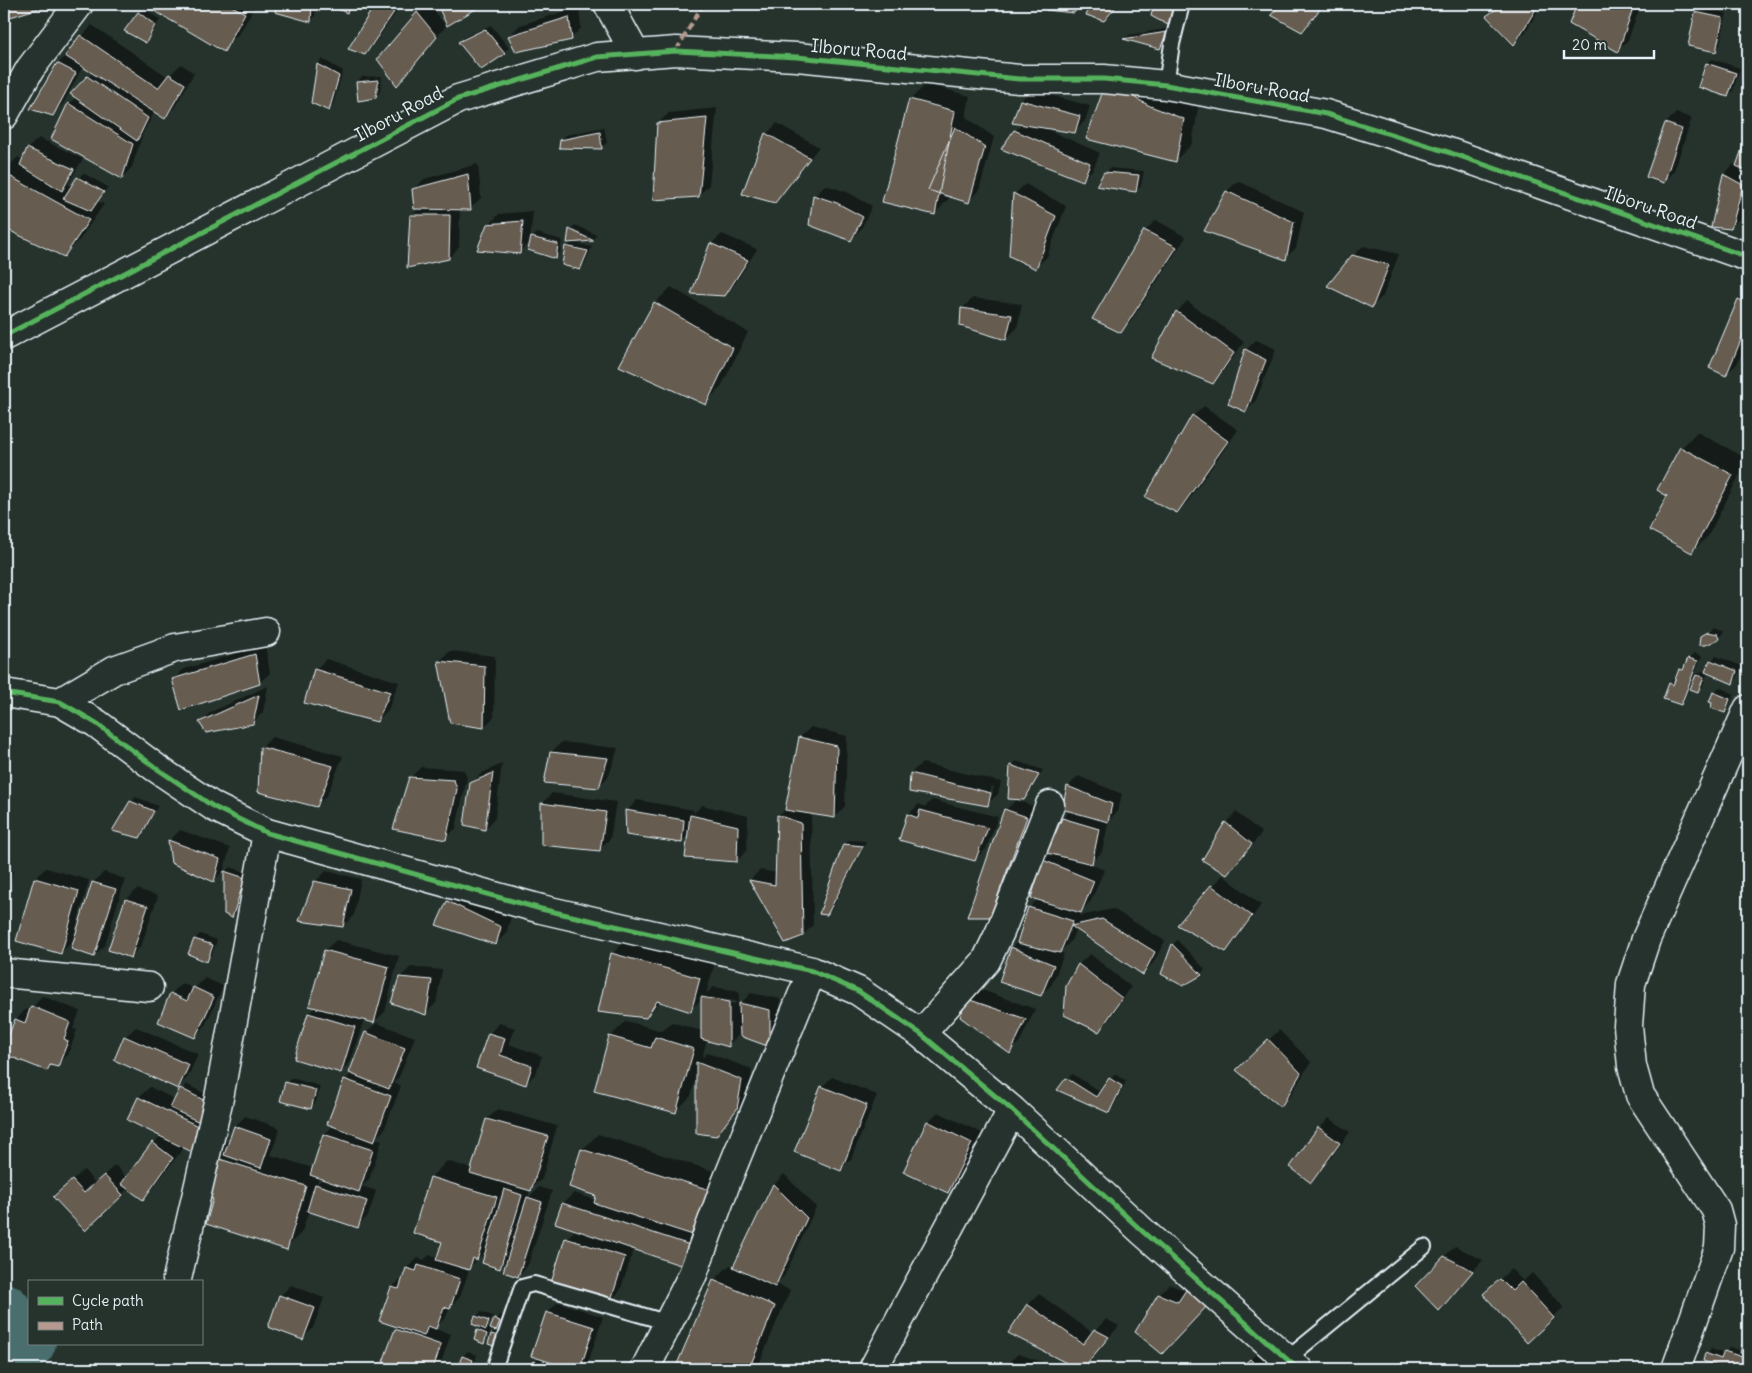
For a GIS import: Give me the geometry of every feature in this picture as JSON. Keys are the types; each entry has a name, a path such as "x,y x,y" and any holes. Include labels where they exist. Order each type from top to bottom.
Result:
{"street":[{"path":"4,116 30,69 80,4"},
{"path":"608,4 636,55"},
{"name":"Ilboru Road","path":"4,336 458,99 597,57 676,51 760,55 1019,79 1104,79 1166,85 1326,114 1451,152 1748,257"},
{"path":"60,702 114,670 175,648 266,632"},
{"path":"4,693 60,702 96,723 156,768 214,807 267,833 541,910 812,972 858,991 921,1034 1012,1110 1142,1231 1292,1364"},
{"path":"1676,1369 1719,1248 1720,1225 1716,1210 1640,1095 1632,1066 1628,1026 1631,984 1646,939 1748,709"},
{"path":"921,1034 986,961 1000,932 1050,805"},
{"path":"177,1279 219,1098 267,833"},
{"path":"644,1369 693,1274 730,1174 812,972"},
{"path":"4,973 149,987"},
{"path":"873,1369 1012,1110"}],"lane":[{"path":"1166,85 1172,44 1182,4"},
{"path":"1292,1364 1424,1247"},
{"path":"494,1369 522,1287 534,1284 669,1323"}],"building":[{"path":"9,4 52,4 4,19 4,11"},
{"path":"143,4 228,4 245,13 224,52"},
{"path":"276,4 312,4 311,22 275,12"},
{"path":"326,4 351,4 347,13"},
{"path":"375,4 380,4 394,12 365,55 348,49"},
{"path":"437,4 484,4 447,26"},
{"path":"1048,4 1079,4 1074,13 1046,10"},
{"path":"1093,4 1118,4 1104,21 1086,15"},
{"path":"1154,4 1170,4 1179,8 1170,26 1151,16"},
{"path":"1280,4 1324,4 1302,32 1271,15"},
{"path":"1504,4 1539,4 1514,45 1486,16"},
{"path":"1577,4 1598,4 1632,11 1618,52 1569,24"},
{"path":"138,12 155,25 146,43 124,31"},
{"path":"417,12 437,37 397,86 377,59"},
{"path":"1695,12 1723,18 1716,52 1688,46"},
{"path":"569,17 572,40 516,52 508,36"},
{"path":"485,29 505,54 481,70 458,42"},
{"path":"1167,32 1160,49 1123,39"},
{"path":"80,35 158,88 169,74 185,84 165,119 65,56"},
{"path":"57,63 76,73 53,116 30,109"},
{"path":"1706,63 1736,73 1728,97 1698,87"},
{"path":"317,64 339,76 329,111 311,103"},
{"path":"87,76 148,118 137,141 70,94"},
{"path":"378,80 376,98 358,101 356,82"},
{"path":"1106,82 1150,106 1184,119 1176,162 1086,139"},
{"path":"909,99 955,111 935,215 882,202"},
{"path":"1020,100 1080,116 1075,133 1012,123"},
{"path":"68,103 133,144 122,179 51,139"},
{"path":"707,118 699,197 653,200 657,123"},
{"path":"1665,123 1682,129 1664,183 1646,177"},
{"path":"955,127 985,147 969,203 928,190"},
{"path":"1014,130 1090,163 1083,181 1001,149"},
{"path":"600,132 602,149 559,148 560,140"},
{"path":"1748,132 1748,171 1736,166"},
{"path":"765,133 810,158 775,203 742,194"},
{"path":"27,148 74,169 62,191 20,165"},
{"path":"1104,172 1139,175 1136,192 1096,186"},
{"path":"4,173 89,220 64,257 4,228"},
{"path":"468,174 471,210 414,209 412,189"},
{"path":"1723,174 1743,185 1731,229 1711,227"},
{"path":"77,177 104,192 91,211 63,199"},
{"path":"1226,191 1294,222 1286,260 1204,231"},
{"path":"1013,193 1056,216 1036,269 1009,256"},
{"path":"813,195 837,203 863,217 851,241 809,225"},
{"path":"410,215 450,215 449,259 407,268"},
{"path":"523,221 520,254 477,250 487,224"},
{"path":"569,229 594,241 567,243"},
{"path":"1144,230 1177,247 1121,333 1092,319"},
{"path":"531,237 558,244 556,259 528,250"},
{"path":"710,243 748,260 725,296 691,294"},
{"path":"565,246 588,251 580,270 562,265"},
{"path":"1352,255 1389,265 1372,308 1327,286"},
{"path":"1738,299 1748,303 1748,323 1726,376 1709,368"},
{"path":"654,302 733,348 706,405 619,366"},
{"path":"961,308 1012,315 1006,340 960,326"},
{"path":"1176,311 1234,353 1213,384 1151,358"},
{"path":"1245,349 1266,360 1246,412 1228,404"},
{"path":"1192,415 1228,441 1177,513 1145,497"},
{"path":"1680,447 1733,475 1692,553 1649,530 1667,496 1657,490"},
{"path":"1748,511 1748,529 1741,525"},
{"path":"1707,632 1717,634 1719,639 1706,645 1699,645 1700,636"},
{"path":"255,654 260,684 181,710 172,679"},
{"path":"1688,658 1698,661 1681,705 1663,699 1669,683 1673,685 1679,669 1683,670"},
{"path":"1710,660 1737,671 1733,684 1705,672"},
{"path":"438,661 485,666 484,728 450,723"},
{"path":"314,669 390,692 377,722 304,703"},
{"path":"1696,675 1704,677 1698,692 1690,689"},
{"path":"1713,692 1730,699 1725,713 1711,708 1712,703 1709,702"},
{"path":"259,695 253,724 206,733 199,722"},
{"path":"799,737 837,746 835,818 785,810"},
{"path":"260,747 333,766 317,807 258,792"},
{"path":"550,752 608,758 599,788 544,783"},
{"path":"1010,765 1039,775 1024,800 1008,799"},
{"path":"493,773 485,830 464,825 470,783"},
{"path":"910,773 991,793 988,806 909,792"},
{"path":"409,777 454,780 457,789 446,840 393,829"},
{"path":"1067,786 1112,804 1108,822 1062,809"},
{"path":"130,801 154,811 140,838 112,831"},
{"path":"541,803 606,812 600,851 541,845"},
{"path":"1004,809 1027,817 990,917 967,917"},
{"path":"625,810 684,820 682,843 626,835"},
{"path":"920,810 988,828 975,861 899,840 907,814 918,818"},
{"path":"690,815 738,826 737,862 685,858"},
{"path":"777,815 801,823 803,936 785,943 749,880 775,885"},
{"path":"1062,818 1099,829 1092,864 1047,853"},
{"path":"1225,822 1252,844 1227,875 1202,860"},
{"path":"168,840 220,859 214,882 171,863"},
{"path":"843,844 863,846 827,915 819,914"},
{"path":"1043,860 1094,881 1081,913 1031,898"},
{"path":"224,871 245,878 232,918 224,914"},
{"path":"34,878 79,891 61,954 16,941"},
{"path":"314,881 351,889 343,927 299,921"},
{"path":"92,882 116,889 94,957 71,949"},
{"path":"1211,885 1252,916 1226,952 1177,925"},
{"path":"125,899 148,906 131,958 108,950"},
{"path":"447,901 501,927 496,945 436,925"},
{"path":"1028,907 1073,921 1060,953 1017,943"},
{"path":"1102,919 1155,952 1143,975 1071,926"},
{"path":"194,939 213,945 207,962 188,954"},
{"path":"1172,944 1202,975 1183,986 1161,974"},
{"path":"1011,947 1054,965 1041,996 999,982"},
{"path":"324,950 389,967 374,1023 309,1006"},
{"path":"611,953 700,978 691,1012 657,1001 646,1018 598,1012"},
{"path":"1078,964 1122,998 1099,1032 1064,1015 1066,986"},
{"path":"399,977 432,980 426,1015 391,1003"},
{"path":"193,987 214,997 195,1038 158,1022 170,993 187,1001"},
{"path":"701,997 729,1002 729,1047 701,1039"},
{"path":"967,999 1026,1019 1010,1054 960,1017"},
{"path":"739,1003 770,1010 770,1047 740,1036"},
{"path":"31,1006 70,1022 64,1039 68,1041 58,1067 50,1065 47,1071 4,1054 4,1047 15,1019 25,1023"},
{"path":"308,1013 355,1027 341,1073 294,1059"},
{"path":"365,1032 405,1048 389,1089 349,1073"},
{"path":"488,1033 505,1038 500,1055 532,1066 526,1085 476,1068"},
{"path":"124,1036 189,1065 178,1089 114,1060"},
{"path":"609,1036 651,1048 655,1037 694,1049 676,1113 594,1091"},
{"path":"1268,1039 1301,1073 1281,1107 1236,1070"},
{"path":"696,1062 742,1080 737,1109 716,1136 696,1133"},
{"path":"1066,1078 1096,1097 1109,1078 1122,1086 1109,1113 1057,1090"},
{"path":"344,1079 391,1096 374,1142 327,1124"},
{"path":"285,1082 316,1090 311,1109 280,1101"},
{"path":"821,1086 867,1105 841,1171 794,1152"},
{"path":"180,1088 215,1106 206,1125 170,1108"},
{"path":"138,1097 204,1129 192,1152 127,1120"},
{"path":"486,1119 548,1136 531,1191 470,1173"},
{"path":"927,1121 972,1143 948,1193 903,1172"},
{"path":"234,1126 271,1139 261,1168 224,1155"},
{"path":"1318,1127 1340,1143 1311,1183 1290,1167"},
{"path":"323,1134 373,1150 359,1192 310,1175"},
{"path":"152,1142 173,1158 143,1200 121,1184"},
{"path":"581,1149 713,1191 699,1237 594,1203 596,1196 569,1187"},
{"path":"210,1156 306,1186 287,1250 206,1224 213,1199 198,1194"},
{"path":"104,1175 123,1195 85,1231 53,1197 72,1180 84,1193"},
{"path":"430,1177 497,1197 477,1260 473,1258 469,1270 436,1260 442,1242 413,1233"},
{"path":"315,1184 367,1201 358,1228 307,1211"},
{"path":"773,1184 807,1218 775,1287 733,1267"},
{"path":"504,1189 522,1195 500,1269 482,1263"},
{"path":"527,1197 542,1202 518,1277 503,1272"},
{"path":"562,1203 690,1245 683,1266 555,1223"},
{"path":"565,1238 625,1257 610,1303 551,1283"},
{"path":"1444,1256 1473,1271 1439,1311 1415,1286"},
{"path":"418,1265 460,1279 450,1309 444,1307 436,1329 428,1326 424,1336 379,1321 391,1287 399,1289 406,1268 416,1271"},
{"path":"1500,1279 1512,1291 1521,1282 1554,1318 1527,1343 1483,1294"},
{"path":"713,1280 775,1306 749,1369 675,1369"},
{"path":"1186,1290 1207,1306 1162,1354 1135,1332 1158,1294 1178,1302"},
{"path":"279,1295 315,1308 303,1340 268,1327"},
{"path":"1027,1304 1083,1344 1094,1329 1109,1337 1082,1369 1078,1369 1008,1333"},
{"path":"546,1312 594,1327 580,1369 571,1369 531,1356"},
{"path":"475,1316 489,1321 486,1330 472,1324"},
{"path":"494,1319 500,1321 496,1331 490,1329"},
{"path":"395,1329 441,1345 433,1369 404,1369 383,1362"},
{"path":"477,1330 487,1334 484,1344 474,1340"},
{"path":"491,1334 498,1336 494,1346 488,1344"},
{"path":"1744,1338 1748,1339 1748,1355 1740,1353"},
{"path":"1724,1351 1745,1358 1742,1369 1726,1369 1703,1361 1705,1353 1721,1359"},
{"path":"462,1356 473,1360 470,1369 457,1369"},
{"path":"1250,1359 1260,1369 1239,1369"},
{"path":"533,1361 558,1369 527,1369"},
{"path":"1006,1363 1024,1369 1002,1369"}],"waterway":[{"path":"4,1310 28,1341"}],"marked path":[{"path":"676,51 703,4"}],"cycle path":[{"path":"4,336 458,99 597,57 676,51 797,57 1019,79 1104,79 1166,85 1326,114 1451,153 1748,257"},
{"path":"4,693 60,702 96,723 156,768 214,807 267,833 541,909 812,971 858,991 921,1034 1012,1110 1142,1231 1298,1369"}]}
